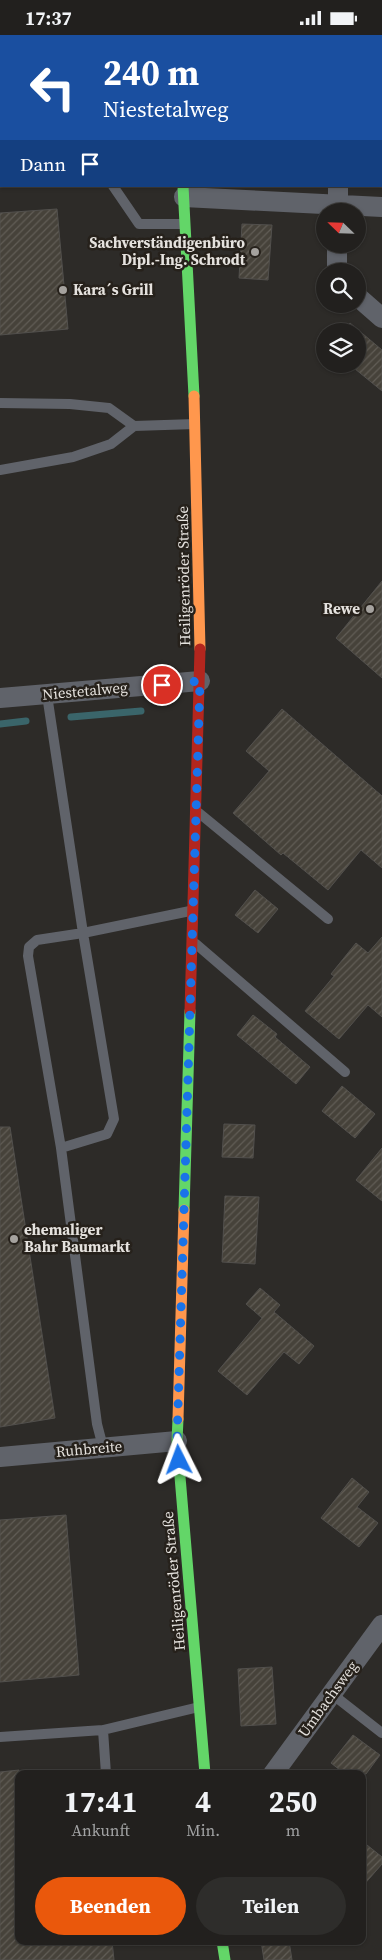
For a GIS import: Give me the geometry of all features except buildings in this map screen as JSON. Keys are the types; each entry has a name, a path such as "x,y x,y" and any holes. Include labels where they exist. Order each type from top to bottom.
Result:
{"street":[{"name":"Heiligenröder Straße","path":"184,191 196,424 201,624 177,1441 205,1770"},
{"path":"184,191 338,201 382,207"},
{"path":"366,304 382,318"},
{"name":"Niestetalweg","path":"0,698 200,681"},
{"name":"Ruhbreite","path":"0,1457 177,1441"},
{"name":"Umbachsweg","path":"276,1770 382,1625"},
{"path":"223,1945 225,1960"}],"lane":[{"path":"114,187 139,224 185,224"},
{"path":"0,403 70,404 109,408 134,426"},
{"path":"0,470 73,457 111,444 134,426 196,424"},
{"path":"47,695 83,933 114,1119 107,1134 61,1148"},
{"path":"196,811 328,919"},
{"path":"103,1447 97,1424 61,1148 28,956 29,947 37,940 194,911"},
{"path":"193,942 345,1072"},
{"path":"332,1694 382,1733"},
{"path":"0,1737 102,1730 200,1707"},
{"path":"102,1730 106,1770"}],"waterway":[{"path":"71,717 141,711"},
{"path":"0,724 26,721"}],"traffic: fast":[{"path":"183,187 194,396"},
{"path":"184,1210 190,1011"},
{"path":"178,1419 177,1441 205,1770"},
{"path":"223,1945 225,1960"}],"traffic: slow":[{"path":"194,396 200,649"},
{"path":"178,1419 184,1210"}],"traffic: jam":[{"path":"190,1011 200,649"}],"place":[{"name":"Sachverständigenbüro Dipl.-Ing. Schrodt","path":"255,252"},
{"name":"Kara´s Grill","path":"63,290"},
{"name":"Rewe","path":"370,609"},
{"name":"ehemaliger Bahr Baumarkt","path":"14,1239"}],"route":[{"path":"162,685 200,681 177,1441 179,1460"}]}
